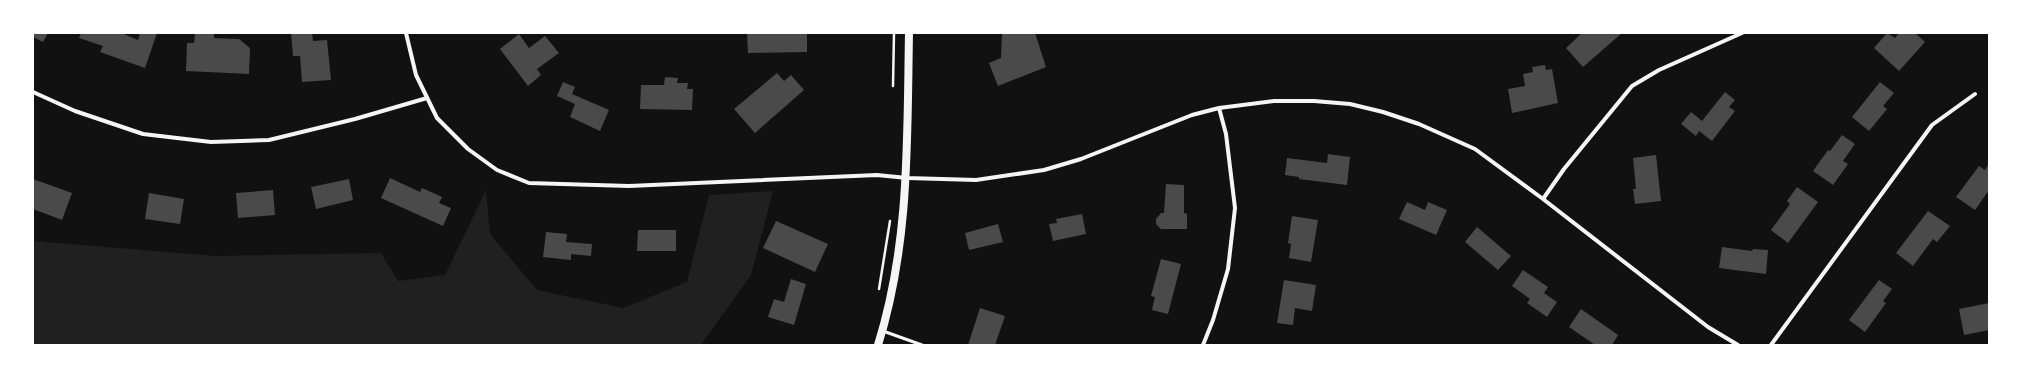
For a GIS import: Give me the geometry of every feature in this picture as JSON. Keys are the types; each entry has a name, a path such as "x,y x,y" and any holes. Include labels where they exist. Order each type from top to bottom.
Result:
{"main road":[{"path":"878,345 889,309 903,226 906,178 909,33"}],"street":[{"path":"406,33 416,75 437,118 468,149 497,170 529,183 629,186 877,175 906,178 976,180 1044,170 1081,159 1192,115 1219,108 1274,101 1314,101 1350,104 1383,112 1419,124 1475,150 1543,200 1708,327 1738,345"},
{"path":"1543,200 1564,168 1632,86 1659,70 1742,33"},
{"path":"33,92 75,111 143,134 211,142 269,140 355,119 427,98"},
{"path":"1771,345 1932,124 1975,94"},
{"path":"1203,345 1213,320 1228,269 1235,208 1226,134 1219,108"}],"lane":[{"path":"882,331 922,345"}],"path":[{"path":"893,86 894,33"},
{"path":"879,295 890,218"}],"shaded area":[{"path":"486,190 490,234 537,290 623,308 687,282 709,195 773,191 751,275 702,345 33,345 33,241 216,256 381,253 398,281 445,275"}],"building":[{"path":"33,33 48,33 43,42 33,37"},
{"path":"81,33 121,33 138,40 140,33 157,33 145,68 100,52 103,46 79,38"},
{"path":"195,33 214,33 214,38 239,39 250,48 249,74 186,71 187,43 194,43"},
{"path":"291,33 312,33 313,41 327,40 331,80 302,82 300,56 293,56"},
{"path":"747,33 807,33 807,52 748,53"},
{"path":"1002,33 1035,33 1046,67 998,86 989,63 1001,58"},
{"path":"1582,33 1622,33 1583,67 1566,48"},
{"path":"1887,33 1895,38 1899,33 1915,33 1925,42 1899,71 1874,48"},
{"path":"519,34 529,48 545,36 559,53 537,69 541,75 528,86 500,49"},
{"path":"1545,65 1546,70 1552,69 1558,103 1512,113 1508,89 1525,86 1523,74 1533,72 1532,67"},
{"path":"777,73 784,81 791,75 804,90 755,133 734,109"},
{"path":"665,77 678,78 677,83 688,83 687,89 693,89 692,110 640,109 641,85 664,85"},
{"path":"563,82 575,87 572,94 609,110 600,131 570,117 575,104 557,96"},
{"path":"1880,82 1894,93 1883,106 1887,109 1869,131 1852,117"},
{"path":"1725,92 1735,100 1729,107 1735,111 1712,141 1699,131 1696,136 1681,124 1691,112 1702,121"},
{"path":"1842,135 1855,144 1843,161 1848,164 1833,185 1813,171 1828,150 1830,151"},
{"path":"1328,154 1350,157 1347,185 1299,179 1299,177 1285,175 1287,158 1327,163"},
{"path":"1656,155 1661,201 1635,204 1633,189 1636,189 1633,158"},
{"path":"1989,163 1989,190 1975,210 1956,197 1979,166 1985,170"},
{"path":"390,178 420,192 422,188 442,197 439,203 451,208 443,226 381,198"},
{"path":"33,179 72,193 62,220 33,209"},
{"path":"349,179 353,200 316,209 311,187"},
{"path":"1166,184 1184,185 1184,213 1187,214 1187,229 1161,229 1156,224 1156,219 1161,213 1164,213"},
{"path":"1797,187 1818,202 1788,243 1771,230 1790,204 1787,201"},
{"path":"273,190 275,215 238,218 236,193"},
{"path":"149,193 184,199 180,224 145,219"},
{"path":"1407,202 1425,210 1428,202 1447,210 1436,235 1399,219"},
{"path":"1928,211 1950,226 1937,242 1933,239 1913,266 1896,253"},
{"path":"1082,214 1086,234 1053,241 1049,224 1057,223 1056,219"},
{"path":"1292,216 1318,220 1311,262 1289,258 1291,244 1288,243"},
{"path":"776,221 828,244 815,272 763,248"},
{"path":"998,224 1003,242 969,250 965,233"},
{"path":"1477,227 1511,256 1498,270 1465,242"},
{"path":"638,230 676,230 676,251 637,251"},
{"path":"546,232 567,234 566,242 592,244 591,256 571,254 571,260 543,257"},
{"path":"1722,247 1752,251 1753,249 1768,250 1766,274 1719,268"},
{"path":"1161,259 1181,264 1168,314 1152,310 1155,297 1151,296"},
{"path":"1523,270 1548,287 1544,293 1557,302 1547,317 1527,303 1530,299 1512,286"},
{"path":"791,279 806,284 794,325 768,317 774,299 784,302"},
{"path":"1284,280 1316,285 1312,311 1295,308 1293,325 1277,323"},
{"path":"1879,280 1892,289 1883,301 1886,303 1865,332 1849,320"},
{"path":"1989,303 1989,330 1964,335 1959,309"},
{"path":"980,308 1005,316 995,345 968,345"},
{"path":"1581,309 1618,335 1612,345 1595,345 1569,327"}]}
